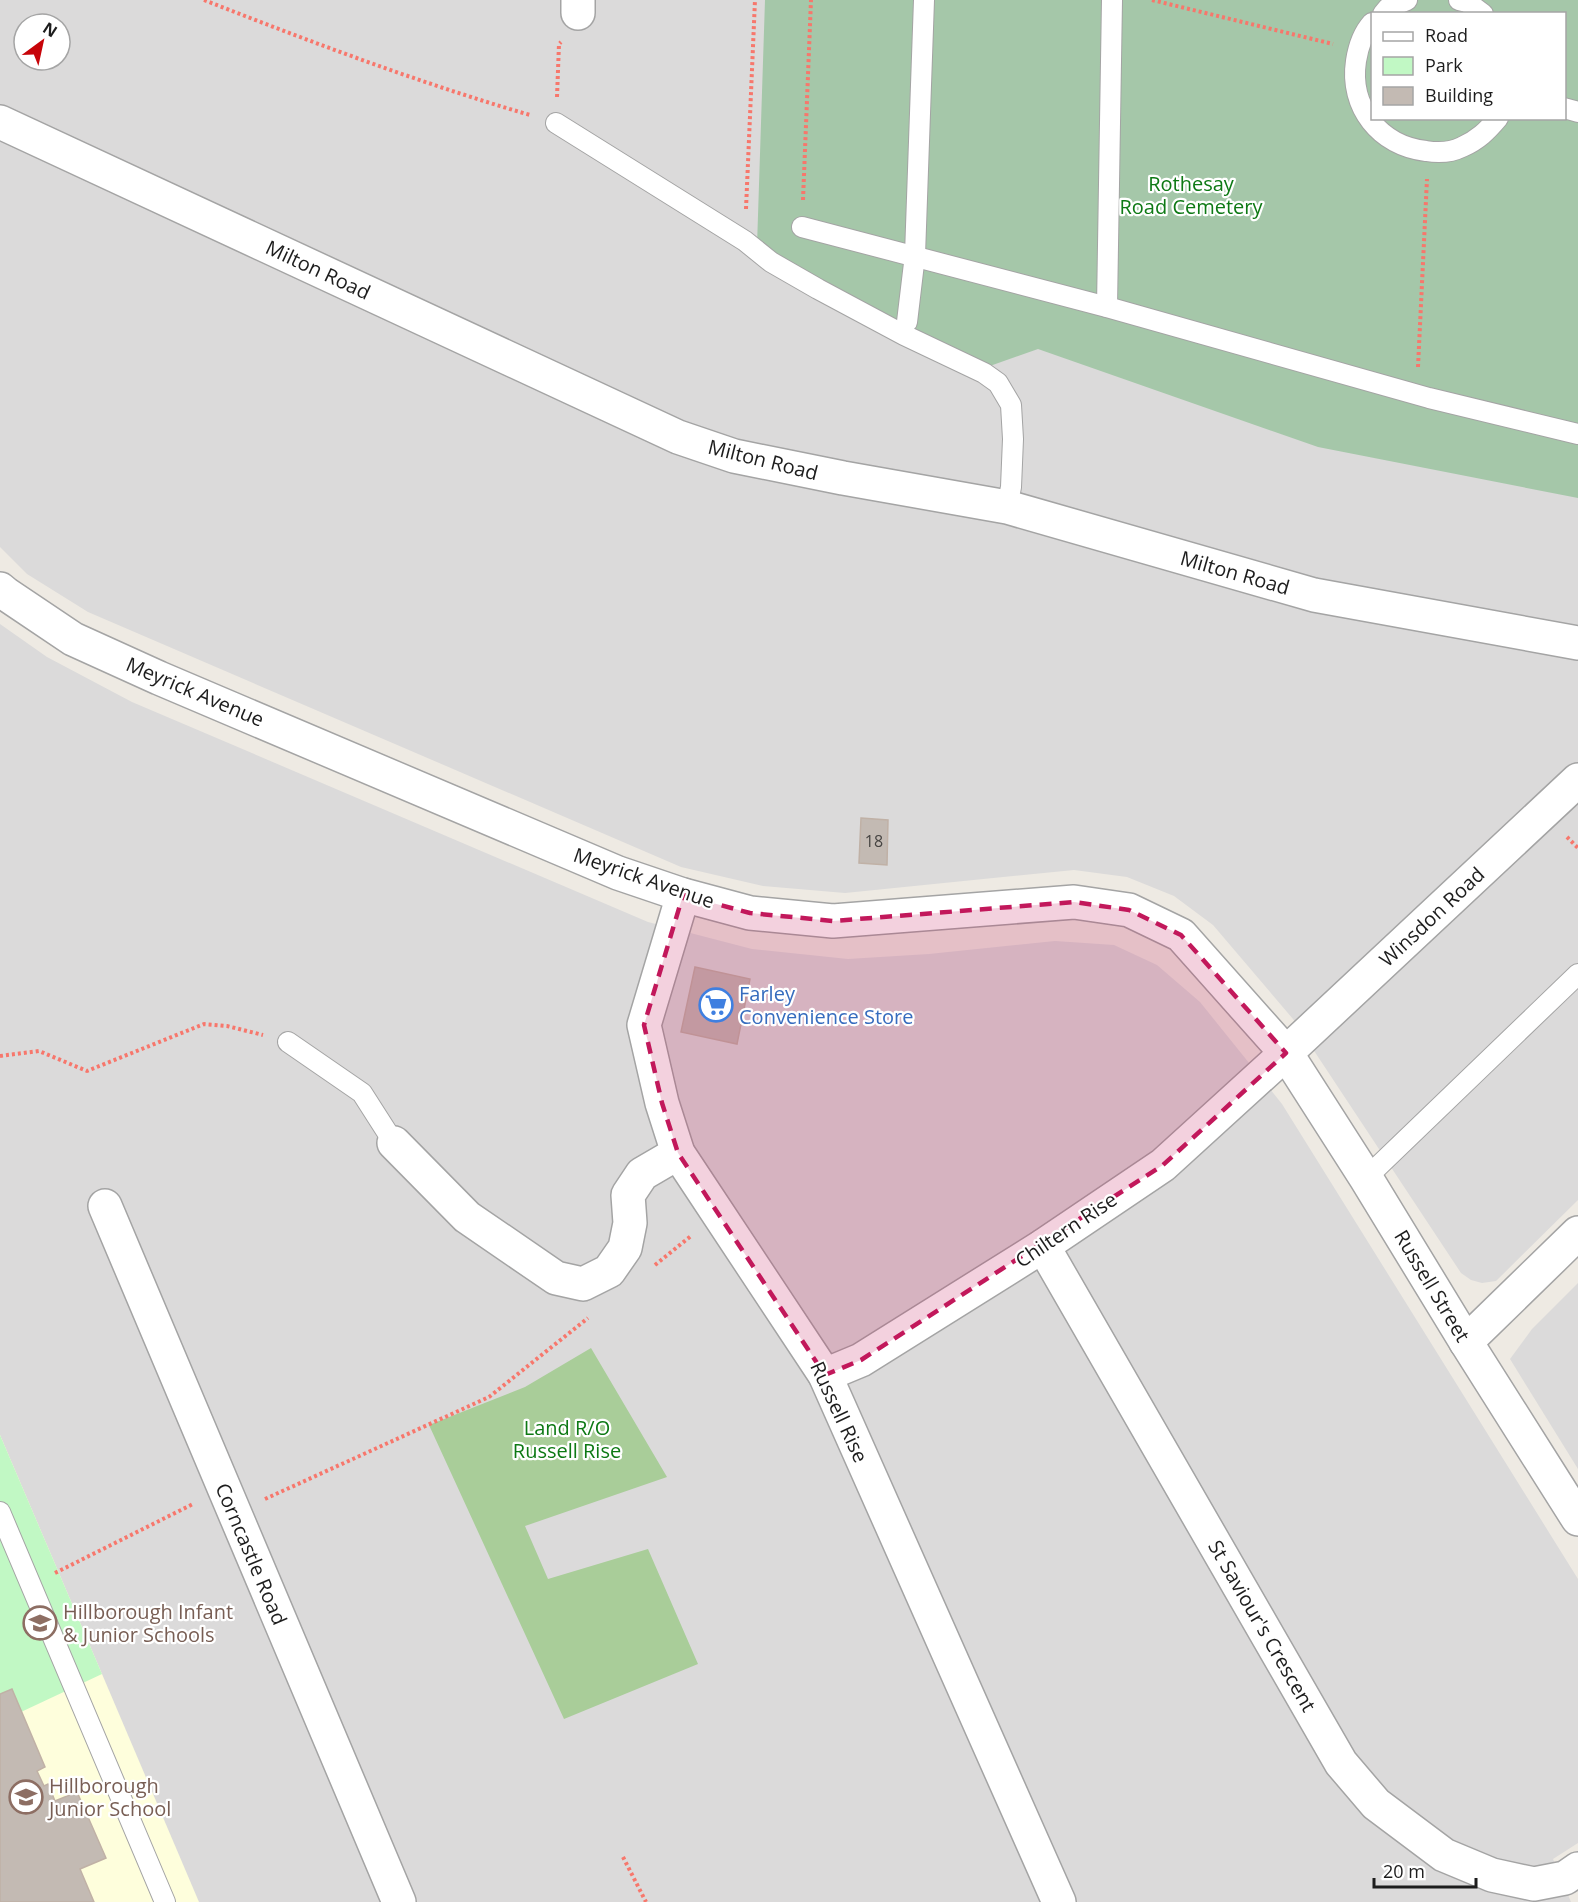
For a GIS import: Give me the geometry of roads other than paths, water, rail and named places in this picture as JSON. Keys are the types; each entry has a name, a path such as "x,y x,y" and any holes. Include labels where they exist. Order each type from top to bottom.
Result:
{"street":[{"name":"Milton Road","path":"0,123 678,437 734,456 1007,507 1314,595 1578,643"},
{"name":"Meyrick Avenue","path":"0,589 73,639 618,873 683,895 750,913 833,921 1074,902 1130,910 1180,934 1286,1053"},
{"name":"Winsdon Road","path":"1286,1053 1578,780"},
{"name":"Russell Rise","path":"683,895 644,1025 678,1153 825,1375 1059,1902"},
{"name":"Russell Street","path":"1286,1053 1578,1519"},
{"name":"Chiltern Rise","path":"825,1375 861,1360 1043,1246 1163,1164 1286,1053"},
{"path":"394,1143 467,1216 556,1278 583,1284 609,1271 625,1248 630,1222 628,1195 642,1174 678,1153"},
{"name":"Corncastle Road","path":"105,1206 399,1902"},
{"path":"1466,1342 1578,1233"},
{"name":"St Saviour's Crescent","path":"1043,1246 1341,1763 1376,1804 1491,1888 1565,1878 1578,1869"}],"lane":[{"path":"907,322 915,255 924,0"},
{"path":"1107,307 1112,0"},
{"path":"1385,12 1388,8 1407,0"},
{"path":"1459,0 1467,2 1480,12"},
{"path":"1371,25 1358,50 1354,75 1358,100 1370,122 1389,139 1412,150 1437,152 1461,148 1483,136 1496,120"},
{"path":"556,123 745,241 771,262 904,335 998,382 1011,405 1013,427 1011,487 1007,507"},
{"path":"802,227 1107,307 1417,395 1578,434"},
{"path":"1366,1178 1578,974"},
{"path":"288,1042 362,1093 394,1143"},
{"path":"0,1512 165,1902"}],"place":[{"name":"Farley Convenience Store","path":"716,1005"},
{"name":"Hillborough Infant & Junior Schools","path":"40,1623"},
{"name":"Hillborough Junior School","path":"26,1797"}],"park label":[{"name":"Rothesay Road Cemetery","path":"1191,196"},
{"name":"Land R/O Russell Rise","path":"567,1440"}]}
